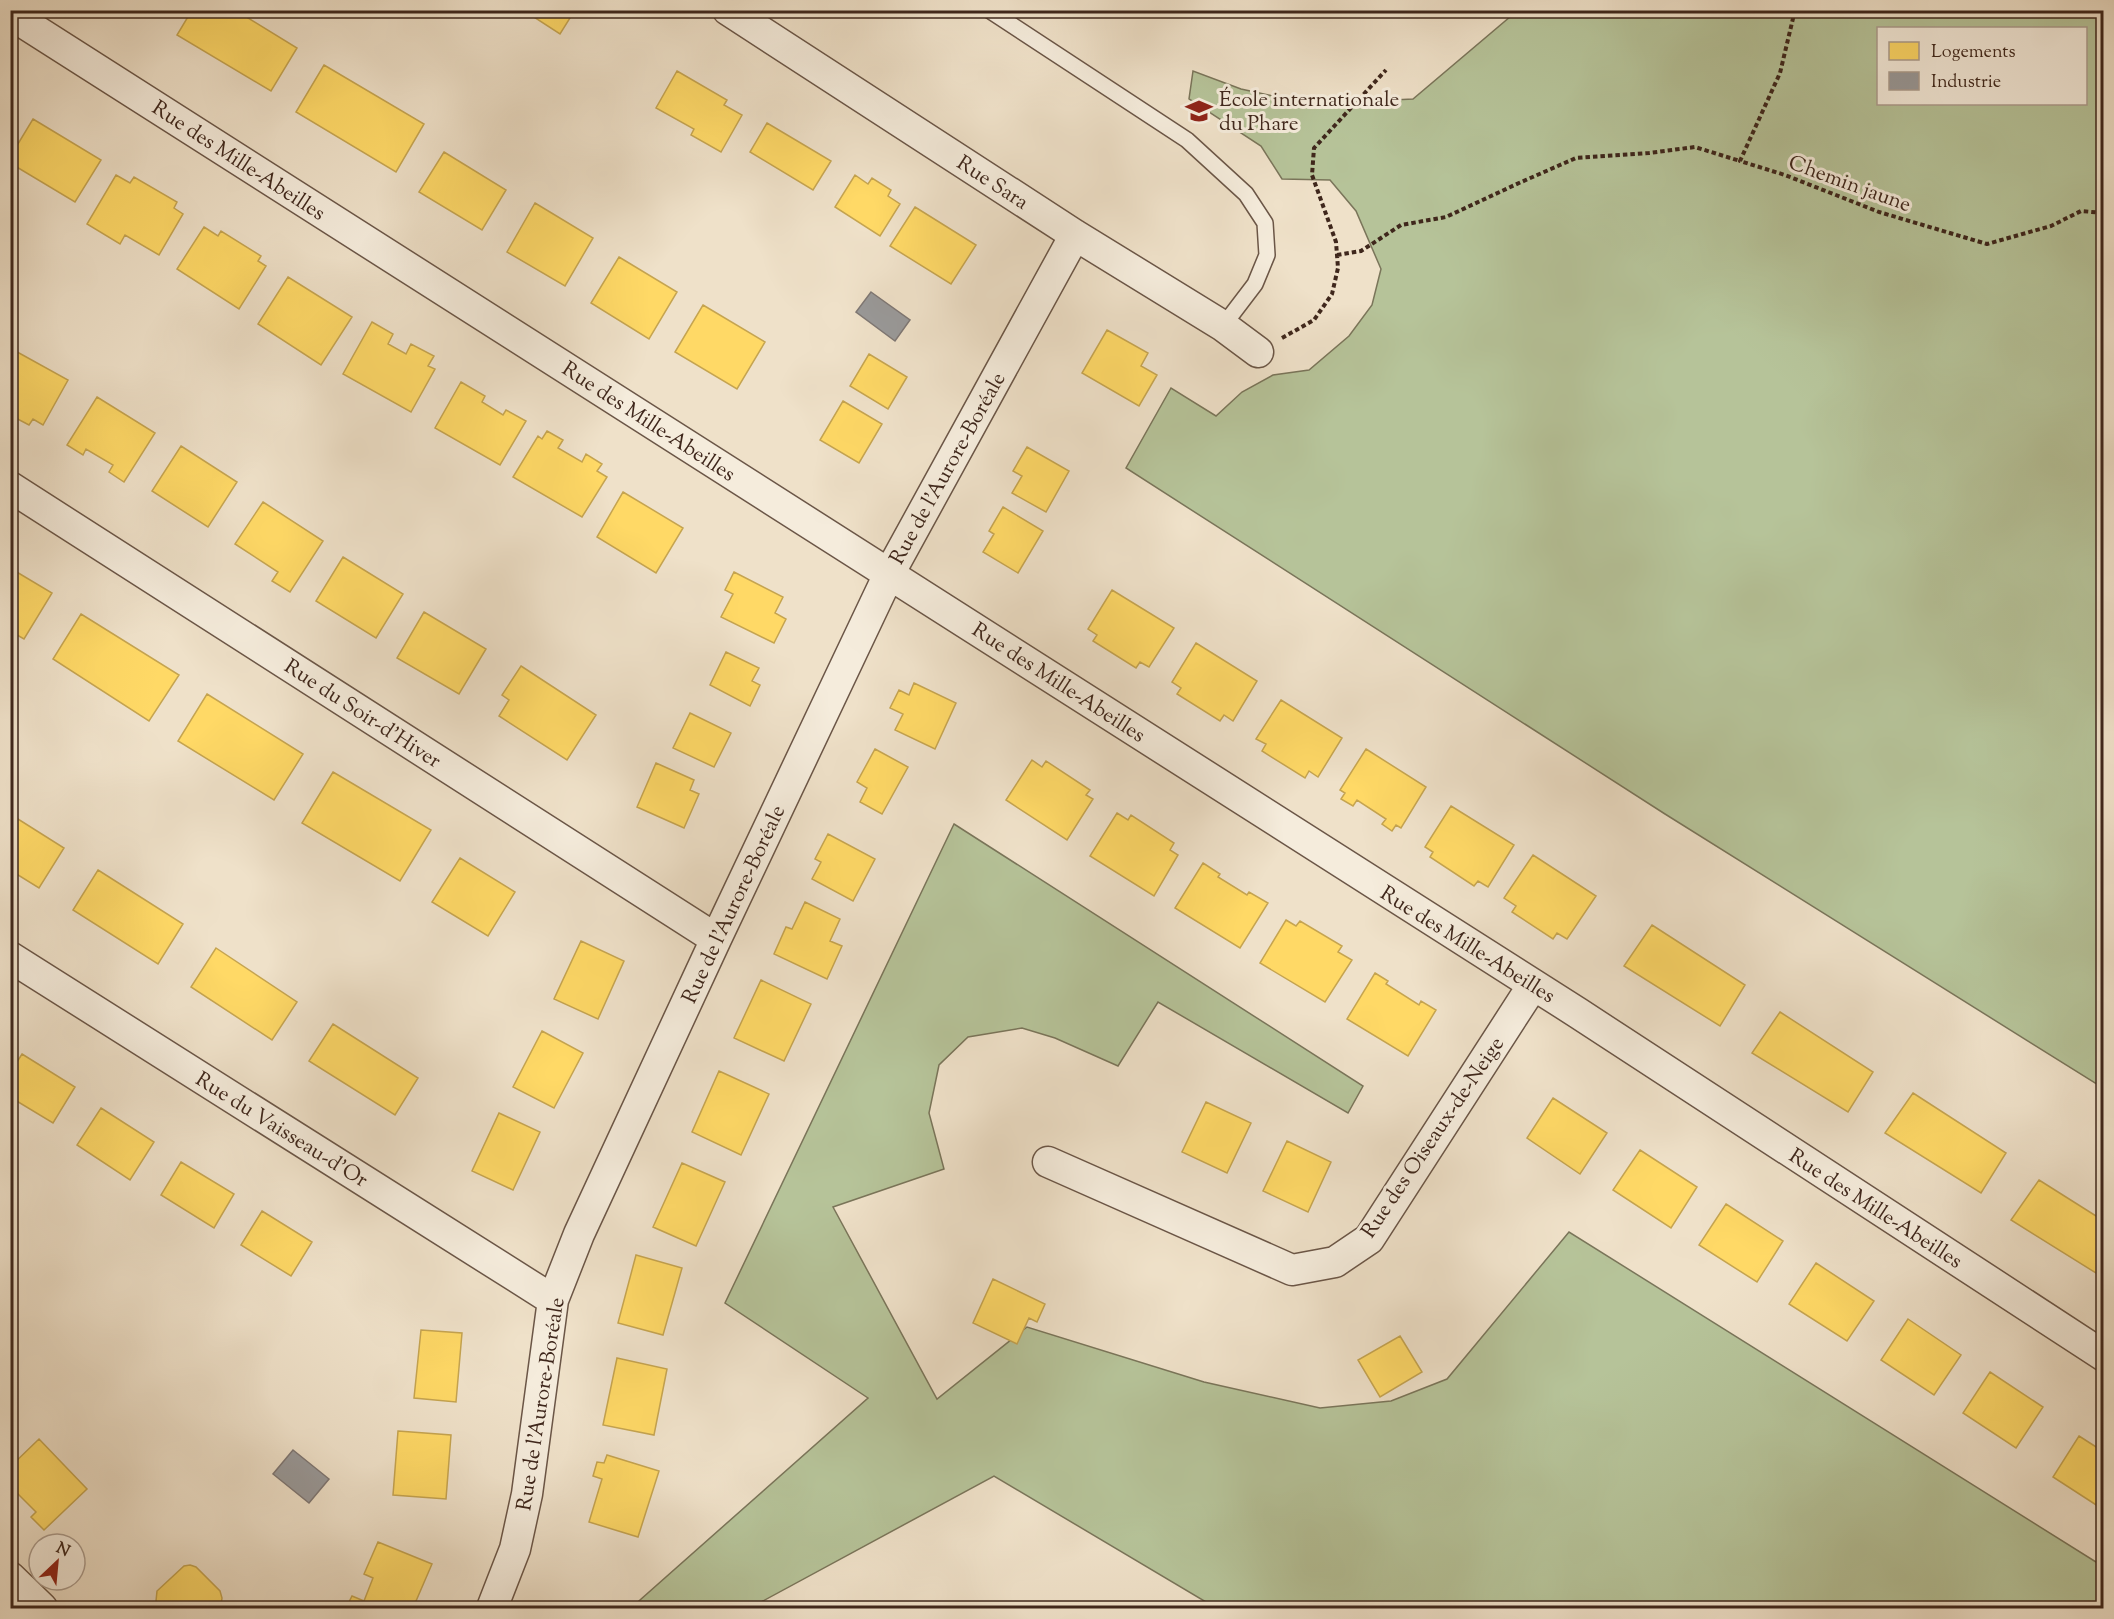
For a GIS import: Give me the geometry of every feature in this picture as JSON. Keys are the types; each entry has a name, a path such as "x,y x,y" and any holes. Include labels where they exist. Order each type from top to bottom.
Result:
{"street":[{"name":"Rue Sara","path":"728,10 1075,235 1223,326 1258,352"},
{"name":"Rue des Mille-Abeilles","path":"10,14 1533,985 2103,1356"},
{"name":"Rue de l'Aurore-Boréale","path":"495,1607 515,1550 528,1494 553,1300 579,1234 889,574 1075,235"},
{"name":"Rue du Soir-d'Hiver","path":"10,487 716,939"},
{"name":"Rue du Vaisseau-d'Or","path":"10,957 553,1300"},
{"name":"Rue des Oiseaux-de-Neige","path":"1048,1162 1292,1270 1335,1262 1369,1239 1533,985"},
{"path":"10,1577 42,1608"}],"lane":[{"path":"989,10 1187,140 1246,194 1265,223 1267,255 1255,284 1223,326"}],"path":[{"path":"1740,161 1780,74 1795,10"},
{"path":"1258,352 1314,320 1332,294 1338,268 1336,242 1312,175 1314,148 1386,70"},
{"name":"Chemin jaune","path":"1337,255 1361,252 1401,225 1446,218 1576,158 1695,147 1785,176 1879,212 1987,244 2051,226 2081,211 2103,213"}],"green space":[{"path":"1517,11 2103,11 2103,1088 1665,814 1126,468 1171,388 1216,416 1242,392 1273,375 1309,370 1349,336 1372,305 1381,269 1356,211 1330,180 1282,179 1261,146 1189,99 1193,71 1241,89 1309,104 1413,99"},
{"path":"954,824 1363,1086 1348,1113 1158,1002 1118,1066 1055,1038 1022,1028 968,1037 939,1065 929,1113 944,1169 833,1207 937,1399 1027,1327 1204,1382 1320,1408 1391,1401 1447,1379 1569,1232 2104,1567 2103,1608 1216,1608 994,1476 750,1608 631,1608 868,1398 725,1303"}],"building: Logements":[{"path":"192,10 235,10 297,48 271,91 177,35"},
{"path":"523,10 575,10 560,34"},
{"path":"324,65 424,124 396,172 296,112"},
{"path":"677,71 727,100 724,105 742,115 721,152 691,135 694,129 656,108"},
{"path":"33,119 101,160 75,202 10,163 10,157"},
{"path":"767,123 831,161 813,190 750,152"},
{"path":"444,152 506,190 482,230 419,192"},
{"path":"116,175 130,183 134,177 177,202 174,208 183,214 159,255 125,235 120,244 87,224"},
{"path":"855,175 868,184 872,178 891,190 888,196 900,204 880,236 835,207"},
{"path":"535,203 593,238 565,286 507,252"},
{"path":"915,207 976,245 951,284 890,246"},
{"path":"204,227 218,236 221,231 261,256 258,261 266,266 239,309 177,269"},
{"path":"619,257 677,292 649,339 591,303"},
{"path":"288,277 352,317 321,365 258,324"},
{"path":"703,305 765,342 737,389 675,352"},
{"path":"372,322 393,334 388,344 406,354 411,344 434,356 428,366 435,369 411,412 343,374"},
{"path":"1107,330 1148,353 1141,366 1157,375 1139,406 1082,373"},
{"path":"10,348 68,380 43,425 33,419 29,425 10,415"},
{"path":"869,354 907,377 888,409 850,386"},
{"path":"461,382 485,396 482,402 503,415 506,410 526,421 500,465 435,428"},
{"path":"97,397 155,433 124,482 109,472 113,465 86,449 83,455 67,445"},
{"path":"843,401 882,424 859,463 820,440"},
{"path":"547,431 563,440 558,448 582,462 586,454 602,464 597,471 607,477 582,517 513,477 538,436 542,439"},
{"path":"181,446 237,482 208,527 152,491"},
{"path":"1027,447 1069,471 1046,512 1012,493 1022,476 1013,471"},
{"path":"623,492 683,528 656,573 597,537"},
{"path":"263,502 323,541 290,592 272,581 278,572 235,544"},
{"path":"1003,507 1043,531 1018,573 983,552 994,534 989,531"},
{"path":"343,557 403,594 376,638 316,601"},
{"path":"10,568 52,593 24,639 10,631"},
{"path":"734,572 783,597 775,613 786,619 774,643 721,617 733,594 725,590"},
{"path":"1112,590 1174,628 1149,667 1140,662 1136,668 1093,641 1097,635 1088,629"},
{"path":"424,612 486,649 459,694 397,658"},
{"path":"81,614 179,675 149,721 53,659"},
{"path":"1196,643 1257,681 1233,721 1224,715 1220,721 1177,694 1181,688 1172,682"},
{"path":"726,652 759,668 752,681 760,685 750,706 710,685"},
{"path":"521,666 596,715 567,760 499,716 509,700 502,695"},
{"path":"914,683 956,703 935,749 895,730 903,714 890,708 899,690 909,695"},
{"path":"207,694 303,754 274,800 178,741"},
{"path":"1281,700 1342,738 1318,777 1309,771 1305,778 1262,751 1266,744 1256,739"},
{"path":"690,713 731,733 714,767 673,748"},
{"path":"875,749 908,767 882,814 860,802 867,788 857,782"},
{"path":"1366,749 1426,787 1401,828 1396,825 1392,831 1382,824 1386,819 1357,800 1353,806 1341,799 1345,793 1340,790"},
{"path":"1032,760 1042,767 1046,761 1090,790 1086,795 1093,799 1067,840 1006,800"},
{"path":"656,763 694,780 690,790 699,794 684,828 637,807"},
{"path":"333,772 431,830 400,881 302,823"},
{"path":"1451,806 1514,845 1488,887 1478,881 1474,886 1430,857 1433,852 1425,847"},
{"path":"1117,813 1128,820 1131,815 1174,843 1170,850 1178,855 1154,896 1090,856"},
{"path":"10,814 64,848 39,888 10,870"},
{"path":"828,834 875,859 853,901 812,879 821,862 815,859"},
{"path":"1533,855 1596,896 1567,939 1557,933 1553,939 1512,912 1516,906 1504,898"},
{"path":"460,858 515,892 488,936 432,902"},
{"path":"1203,863 1220,874 1218,877 1247,895 1249,892 1268,903 1240,948 1175,908"},
{"path":"98,870 183,924 158,964 73,910"},
{"path":"805,902 840,919 830,941 842,946 827,979 774,954 786,927 792,929"},
{"path":"1286,920 1296,926 1300,921 1342,946 1338,952 1352,960 1325,1002 1260,963"},
{"path":"1652,925 1745,985 1720,1026 1624,966"},
{"path":"581,941 624,961 598,1019 554,999"},
{"path":"216,948 297,1002 272,1040 191,987"},
{"path":"1375,973 1388,981 1386,984 1419,1005 1421,1001 1436,1010 1408,1056 1347,1019"},
{"path":"761,980 811,1004 784,1061 734,1038"},
{"path":"1780,1012 1873,1072 1848,1112 1752,1053"},
{"path":"333,1024 418,1078 395,1115 309,1061"},
{"path":"542,1031 583,1053 554,1108 513,1087"},
{"path":"22,1054 75,1087 53,1123 10,1097 10,1073"},
{"path":"719,1071 769,1094 741,1155 692,1132"},
{"path":"1913,1093 2006,1153 1981,1193 1885,1133"},
{"path":"1553,1098 1607,1133 1580,1174 1527,1138"},
{"path":"1206,1102 1251,1123 1227,1173 1182,1152"},
{"path":"101,1108 154,1142 130,1180 77,1145"},
{"path":"499,1113 540,1132 513,1190 472,1171"},
{"path":"1287,1141 1331,1162 1308,1212 1263,1191"},
{"path":"1640,1150 1697,1187 1671,1228 1613,1190"},
{"path":"181,1162 234,1194 214,1228 161,1195"},
{"path":"682,1163 725,1182 696,1246 653,1227"},
{"path":"2039,1180 2104,1221 2104,1278 2011,1220"},
{"path":"1726,1204 1783,1241 1757,1282 1699,1245"},
{"path":"262,1211 312,1242 291,1276 241,1245"},
{"path":"636,1255 682,1268 663,1335 618,1323"},
{"path":"1816,1263 1874,1301 1847,1341 1789,1304"},
{"path":"993,1279 1045,1304 1037,1322 1029,1318 1017,1344 973,1323"},
{"path":"1908,1319 1961,1355 1934,1395 1881,1360"},
{"path":"421,1330 462,1333 456,1402 414,1398"},
{"path":"1400,1336 1422,1372 1380,1397 1358,1360"},
{"path":"617,1358 667,1369 654,1435 603,1425"},
{"path":"1990,1372 2043,1407 2016,1448 1963,1413"},
{"path":"398,1431 451,1435 446,1499 393,1495"},
{"path":"2079,1436 2104,1452 2104,1510 2053,1477"},
{"path":"39,1439 87,1489 44,1530 31,1517 36,1512 15,1491 10,1495 10,1467"},
{"path":"607,1455 659,1471 638,1537 589,1522 602,1479 593,1476 597,1462 604,1463"},
{"path":"378,1542 432,1564 413,1608 346,1608 352,1596 364,1601 373,1578 364,1574"},
{"path":"184,1566 196,1567 220,1591 221,1605 217,1608 161,1608 156,1601 157,1591"}],"building: Industrie":[{"path":"871,292 910,320 895,341 856,312"},
{"path":"293,1450 329,1479 309,1503 273,1474"}],"place":[{"name":"École internationale du Phare","path":"1199,111"}]}
